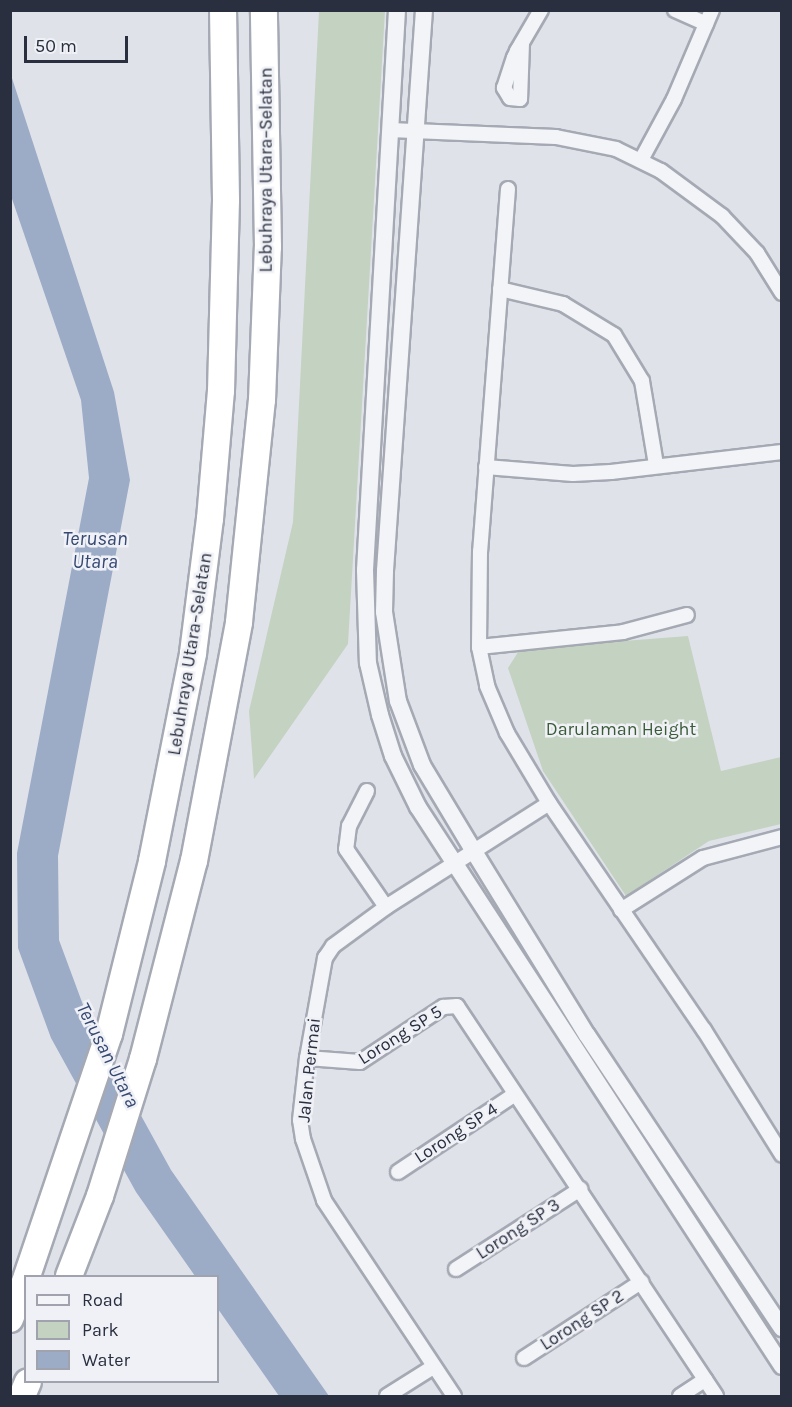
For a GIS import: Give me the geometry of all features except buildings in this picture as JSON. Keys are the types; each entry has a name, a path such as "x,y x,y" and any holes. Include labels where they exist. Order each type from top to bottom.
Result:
{"highway":[{"name":"Lebuhraya Utara–Selatan","path":"27,1275 62,1178 108,1034 178,744 210,519 223,344 226,200 223,10"},
{"name":"Lebuhraya Utara–Selatan","path":"69,1275 100,1196 144,1059 205,811 247,561 262,400 268,247 264,10"},
{"name":"Lebuhraya Utara–Selatan","path":"10,1319 24,1283"}],"street":[{"path":"398,10 365,570 368,663 393,756 418,807 452,862 782,1366"},
{"path":"424,10 418,131 384,612 402,712 422,765 473,850 587,1035 782,1329"},
{"path":"522,43 541,10"},
{"path":"675,10 706,24"},
{"path":"641,160 674,99 712,10"},
{"path":"390,130 586,141 641,160 722,216 757,253 782,293"},
{"path":"508,189 486,467 479,647 487,686 507,733 549,803 704,1030 782,1155"},
{"path":"500,289 563,303 614,335 642,381 656,465"},
{"path":"486,467 573,474 782,452"},
{"path":"479,647 623,632 687,615"},
{"path":"367,791 349,826 346,849 386,907"},
{"name":"Jalan Permai","path":"454,1396 318,1188 300,1120 307,1058 328,951 386,907 452,862 549,803"},
{"path":"621,910 703,858 782,837"},
{"name":"Lorong SP 5","path":"307,1058 360,1062 444,1007 457,1006 514,1095"},
{"path":"514,1095 580,1189 716,1396"},
{"name":"Lorong SP 4","path":"398,1172 514,1095"},
{"name":"Lorong SP 3","path":"456,1269 580,1189"},
{"name":"Lorong SP 2","path":"524,1358 641,1282"},
{"path":"387,1396 433,1367"},
{"path":"680,1396 705,1380"}],"green space":[{"path":"319,11 385,11 348,644 254,779 249,711 293,522"},
{"name":"Darulaman Height","path":"688,636 721,771 781,757 781,824 709,841 626,896 543,771 508,668 520,649"}],"water":[{"name":"Terusan Utara","path":"10,72 114,392 130,480 58,856 59,940 89,1021 171,1170 329,1396 279,1396 219,1310 219,1275 194,1275 136,1192 51,1038 18,948 17,853 89,478 81,400 11,196"}]}
